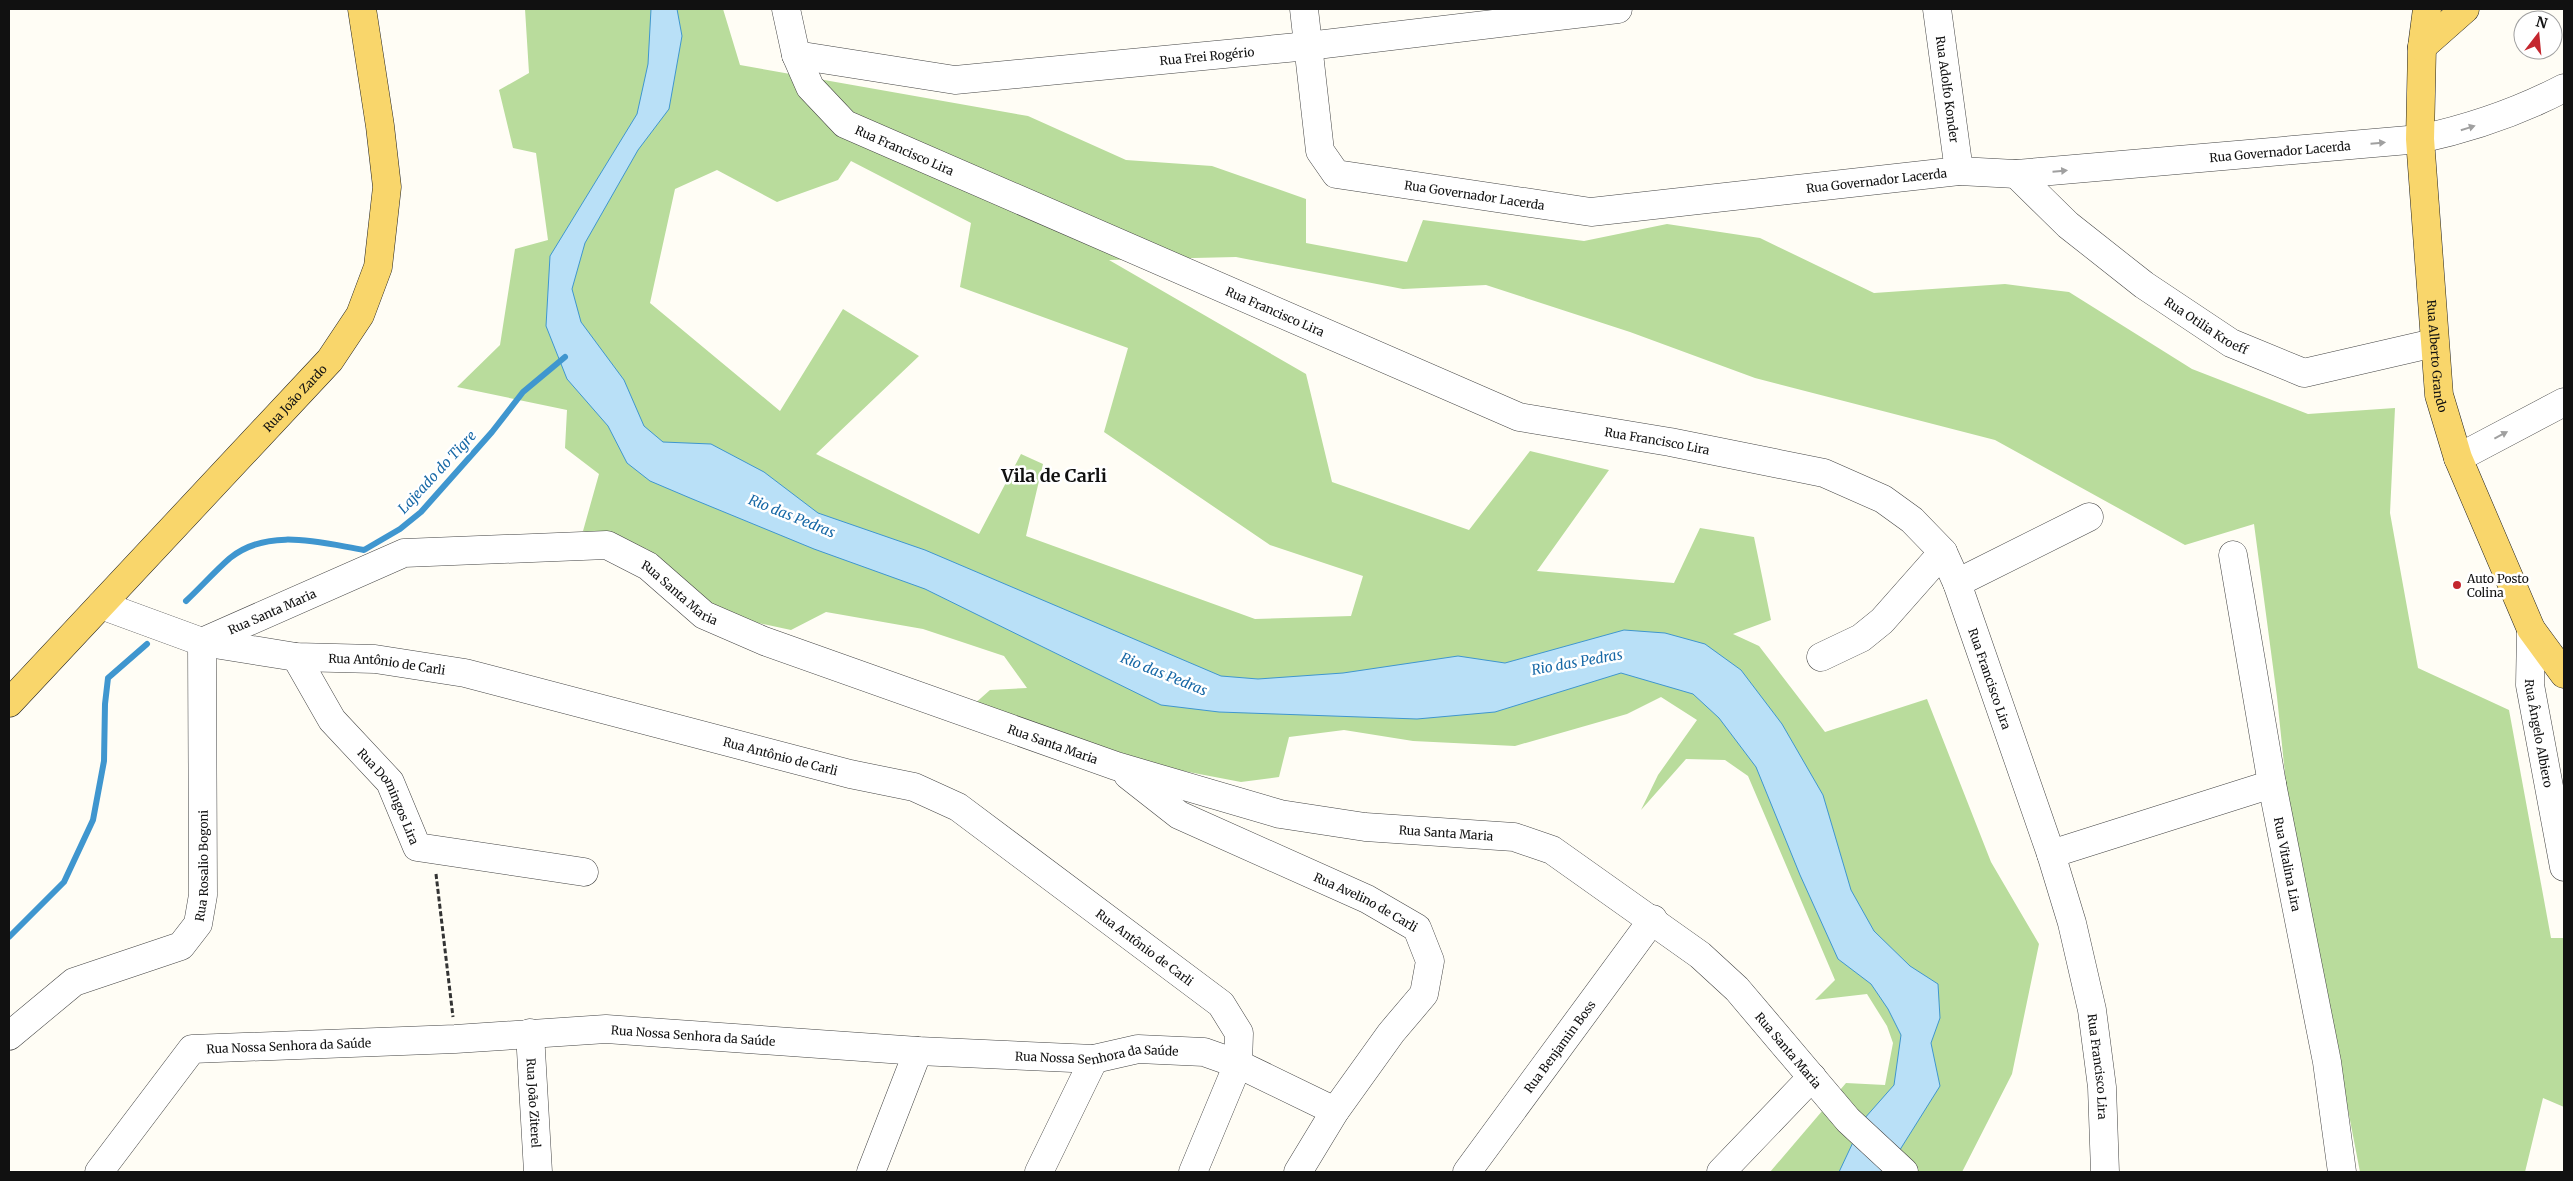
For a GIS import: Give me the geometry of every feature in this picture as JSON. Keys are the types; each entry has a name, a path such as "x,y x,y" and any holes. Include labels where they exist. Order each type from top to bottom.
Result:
{"main road":[{"name":"Rua João Zardo","path":"9,703 330,360 360,315 378,267 387,187 380,126 362,9"},
{"name":"Rua Alberto Grando","path":"2427,9 2422,47 2420,139 2434,343 2440,395 2458,458 2531,629 2564,674"},
{"path":"2422,47 2464,9"}],"street":[{"name":"Rua Francisco Lira","path":"786,9 796,55 810,87 845,124 1520,417 1670,442 1824,473 1883,499 1912,520 1943,552 1957,583 2051,854 2072,923 2092,1010 2102,1087 2105,1172"},
{"path":"1304,9 1308,46"},
{"name":"Rua Frei Rogério","path":"796,55 955,80 1308,46 1618,9"},
{"name":"Rua Adolfo Konder","path":"1937,9 1958,171"},
{"name":"Rua Governador Lacerda","path":"1308,46 1320,150 1336,174 1591,212 1958,171 2016,174 2420,139 2476,125 2531,106 2564,88"},
{"name":"Rua Otilia Kroeff","path":"2016,174 2068,225 2144,285 2230,343 2304,373 2434,343"},
{"path":"2458,458 2564,402"},
{"path":"1957,583 2089,517"},
{"name":"Rua Santa Maria","path":"202,642 404,553 607,545 648,566 704,615 764,641 1116,766 1280,814 1365,827 1514,837 1552,850 1653,919 1700,955 1737,989 1848,1120 1904,1172"},
{"path":"1821,657 1861,638 1882,621 1943,552"},
{"name":"Rua Vitalina Lira","path":"2233,555 2272,784 2327,1062 2342,1172"},
{"name":"Rua Antônio de Carli","path":"101,605 202,642 296,658 375,659 464,673 850,774 914,787 958,807 1221,1004 1239,1033 1238,1064 1193,1172"},
{"name":"Rua Ângelo Albiero","path":"2531,629 2530,685 2564,866"},
{"name":"Rua Rosalio Bogoni","path":"9,1036 74,982 181,946 198,924 204,895 202,642"},
{"name":"Rua Domingos Lira","path":"296,658 332,720 390,782 417,847 433,851 584,872"},
{"name":"Rua Avelino de Carli","path":"1116,766 1179,814 1367,899 1417,928 1430,961 1424,994 1391,1033 1335,1111 1298,1172"},
{"path":"2051,854 2272,784"},
{"name":"Rua Benjamin Boss","path":"1467,1172 1653,919"},
{"name":"Rua Nossa Senhora da Saúde","path":"99,1172 192,1049 455,1039 606,1029 918,1050 1094,1059 1138,1049 1204,1052 1238,1064 1335,1111"},
{"name":"Rua João Ziterel","path":"530,1033 538,1172"},
{"path":"872,1172 918,1050"},
{"path":"1039,1172 1094,1059"},
{"path":"1721,1172 1812,1077"}],"path":[{"path":"433,851 455,1039"}],"green space":[{"path":"525,9 723,9 740,65 1028,116 1126,160 1212,166 1306,199 1306,243 1407,262 1423,220 1584,241 1667,224 1760,238 1874,293 2005,284 2069,292 2192,369 2308,414 2395,408 2390,513 2418,668 2509,710 2551,938 2564,938 2564,1107 2543,1098 2525,1172 2360,1172 2287,793 2277,697 2254,524 2185,545 1995,440 1755,378 1630,332 1486,285 1403,289 1236,257 1109,260 1306,374 1332,482 1469,530 1530,451 1609,470 1537,571 1674,583 1700,528 1754,537 1771,620 1733,634 1759,646 1825,732 1927,699 1991,862 2039,944 2012,1074 1962,1172 1770,1172 1846,1083 1885,1085 1893,1043 1887,1026 1867,994 1815,1000 1835,980 1748,776 1725,760 1686,759 1641,810 1658,775 1697,720 1661,697 1627,714 1515,746 1413,741 1344,730 1289,737 1279,777 1241,782 1173,769 972,706 990,690 1027,688 1004,656 923,629 826,612 791,630 721,615 647,549 583,531 599,474 565,448 567,410 457,387 500,345 515,249 548,240 536,153 513,148 499,90 529,73","holes":["851,161 971,223 960,287 1128,348 1104,432 1270,545 1363,576 1351,616 1255,619 1026,536 1043,464 1021,454 979,534 816,454 919,356 843,309 780,411 650,303 675,189 717,170 777,202 838,180"]}],"water":[{"name":"Rio das Pedras","path":"651,9 677,9 682,36 669,109 638,150 585,243 572,289 581,322 624,380 644,426 663,442 711,444 764,472 818,513 925,550 1221,676 1258,679 1343,673 1458,656 1505,663 1624,630 1665,633 1705,644 1741,670 1782,724 1823,795 1851,890 1874,931 1910,966 1938,984 1940,1018 1931,1043 1940,1086 1886,1172 1839,1172 1864,1119 1894,1085 1901,1035 1888,1009 1871,984 1838,959 1800,875 1756,767 1719,718 1693,694 1621,673 1495,712 1417,719 1219,712 1161,705 925,589 814,549 690,498 650,481 627,463 608,426 567,379 546,326 550,256 637,114 648,64"}],"waterway":[{"name":"Lajeado do Tigre","path":"186,601 230,558 245,548 278,540 296,540 364,550 400,529 421,512 492,432 523,392 565,357"},
{"name":"Lajeado do Tigre","path":"9,937 64,882 93,820 104,761 105,704 108,678 147,644"}],"place":[{"name":"Auto Posto Colina","path":"2457,585"}],"district":[{"name":"Vila de Carli","path":"1054,475"}]}
